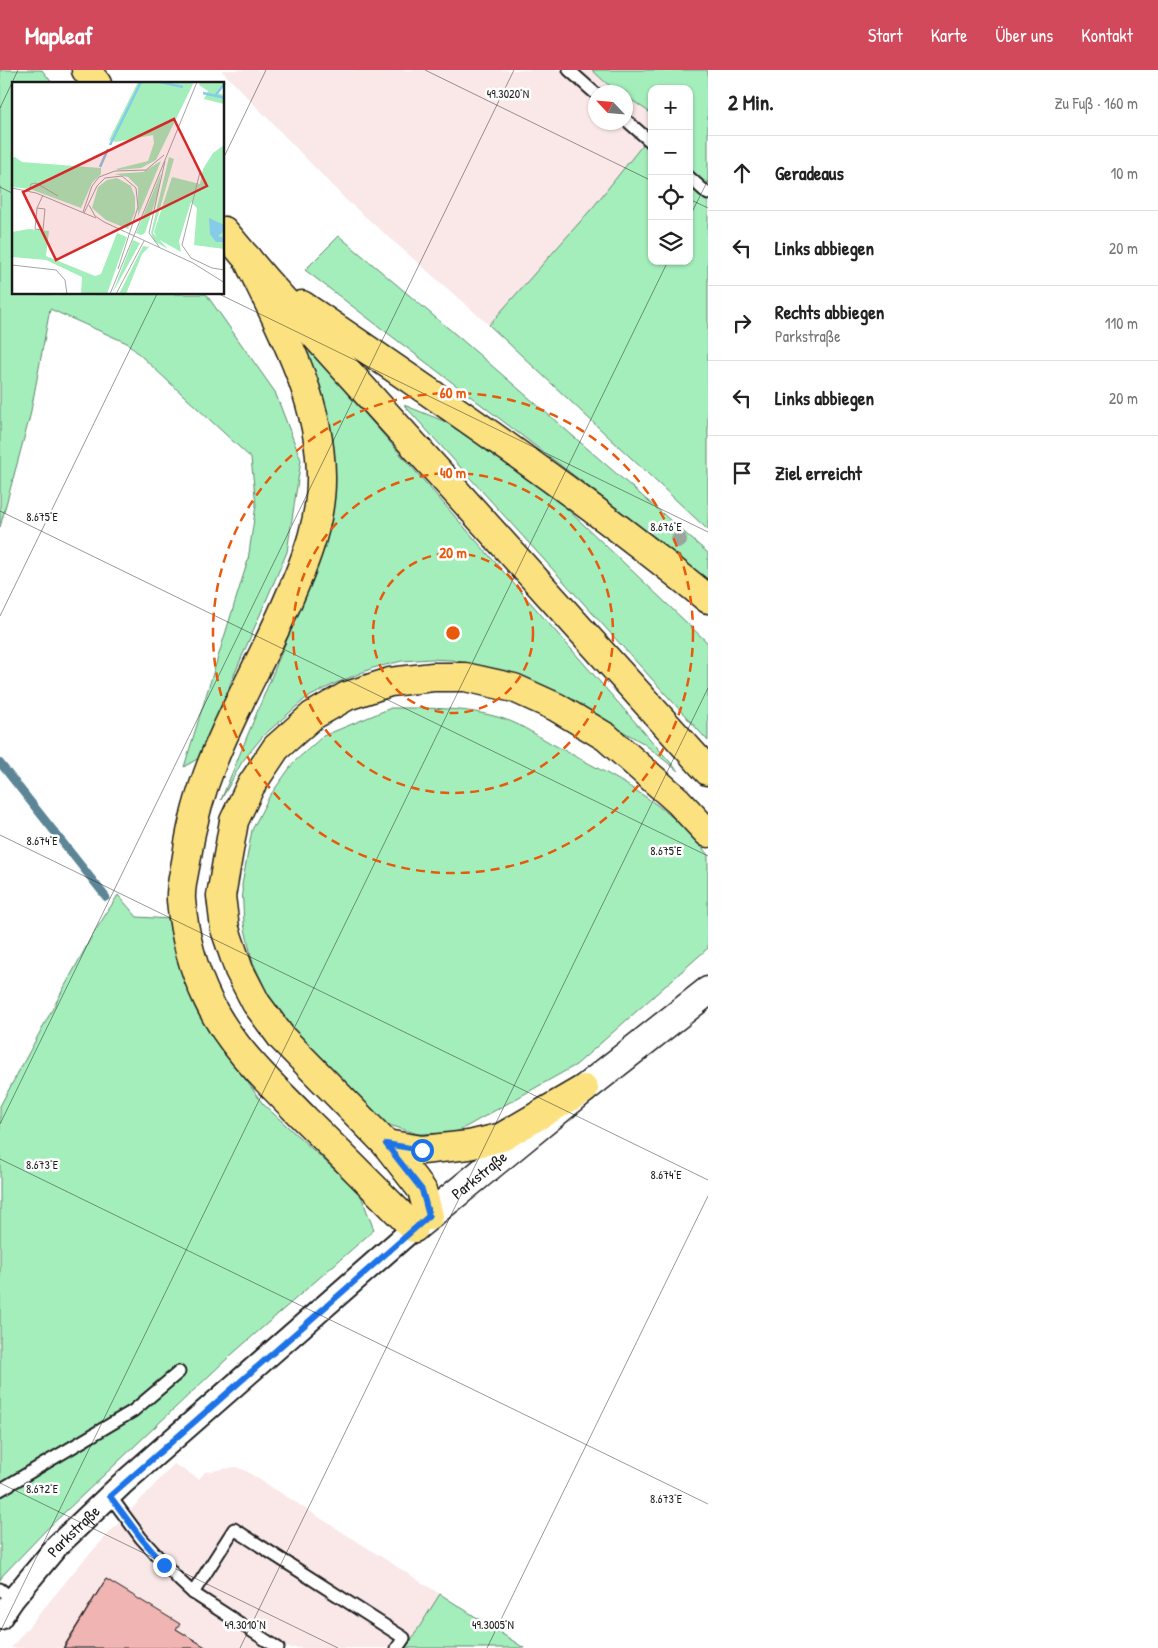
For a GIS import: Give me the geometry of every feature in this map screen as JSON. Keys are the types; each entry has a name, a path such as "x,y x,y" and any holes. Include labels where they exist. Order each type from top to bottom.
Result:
{"main road":[{"path":"86,70 96,82"},
{"path":"225,232 266,281 708,771"},
{"path":"247,258 295,358 306,389 318,434 321,476 318,513 309,554 281,618 230,718 204,782 190,834 181,897 188,948 208,1001 235,1044 276,1089 422,1222"},
{"path":"266,281 460,412 659,559 708,599"},
{"path":"422,1222 422,1190 386,1144 282,1038 256,1003 239,970 225,929 221,896 234,821 250,787 276,748 312,716 347,696 390,682 433,677 465,677 514,688 556,707 606,737 678,801 708,833"},
{"path":"386,1144 422,1150 469,1145 502,1137 584,1089"}],"street":[{"name":"Parkstraße","path":"0,1618 7,1594 110,1496 422,1222 708,990"}],"lane":[{"path":"569,70 588,87"},
{"path":"633,126 648,139"},
{"path":"693,181 708,194"},
{"path":"0,1490 132,1411 180,1372"},
{"path":"110,1496 141,1538 169,1570 193,1593 278,1648"},
{"path":"193,1593 234,1529 404,1638 397,1648"}],"shaded area":[{"path":"221,70 592,70 611,85 588,85 588,130 633,130 633,101 648,111 648,138 594,206 489,325 345,199"},
{"path":"174,1464 199,1479 205,1472 236,1467 246,1471 440,1594 406,1648 11,1648 83,1561"}],"green space":[{"path":"0,70 42,70 51,82 12,82 12,295 207,295 275,392 301,460 287,552 231,682 207,753 184,767 248,560 256,505 251,458 127,343 50,309 30,416 0,527"},
{"path":"592,70 708,70 708,530 489,325 594,206 648,138 648,265 693,265 693,85 648,85 648,111 633,101 633,85 609,85"},
{"path":"339,236 708,553 708,583 661,542 305,270"},
{"path":"310,351 678,771 643,743 560,695 512,674 452,660 431,659 402,661 373,668 334,684 305,699 263,736 242,762 221,800 324,549 334,480 330,431 324,401 308,355"},
{"path":"404,405 456,426 563,505 708,643 708,741"},
{"path":"391,708 462,710 490,715 517,724 600,769 658,806 676,820 708,855 708,948 576,1065 455,1133 418,1134 386,1124 290,1028 266,991 252,960 244,924 242,885 252,830 269,797 294,762 323,736"},
{"path":"118,895 137,917 171,919 178,961 209,1028 263,1104 360,1193 374,1230 230,1356 48,1528 0,1580 0,1106 92,936"},
{"path":"440,1594 524,1648 406,1648"}],"building":[{"path":"106,1579 180,1624 176,1629 207,1648 64,1648"}],"waterway":[{"path":"0,763 106,897"}],"route":[{"path":"164,1565 110,1496 429,1216 422,1190 386,1144 422,1150"}]}
